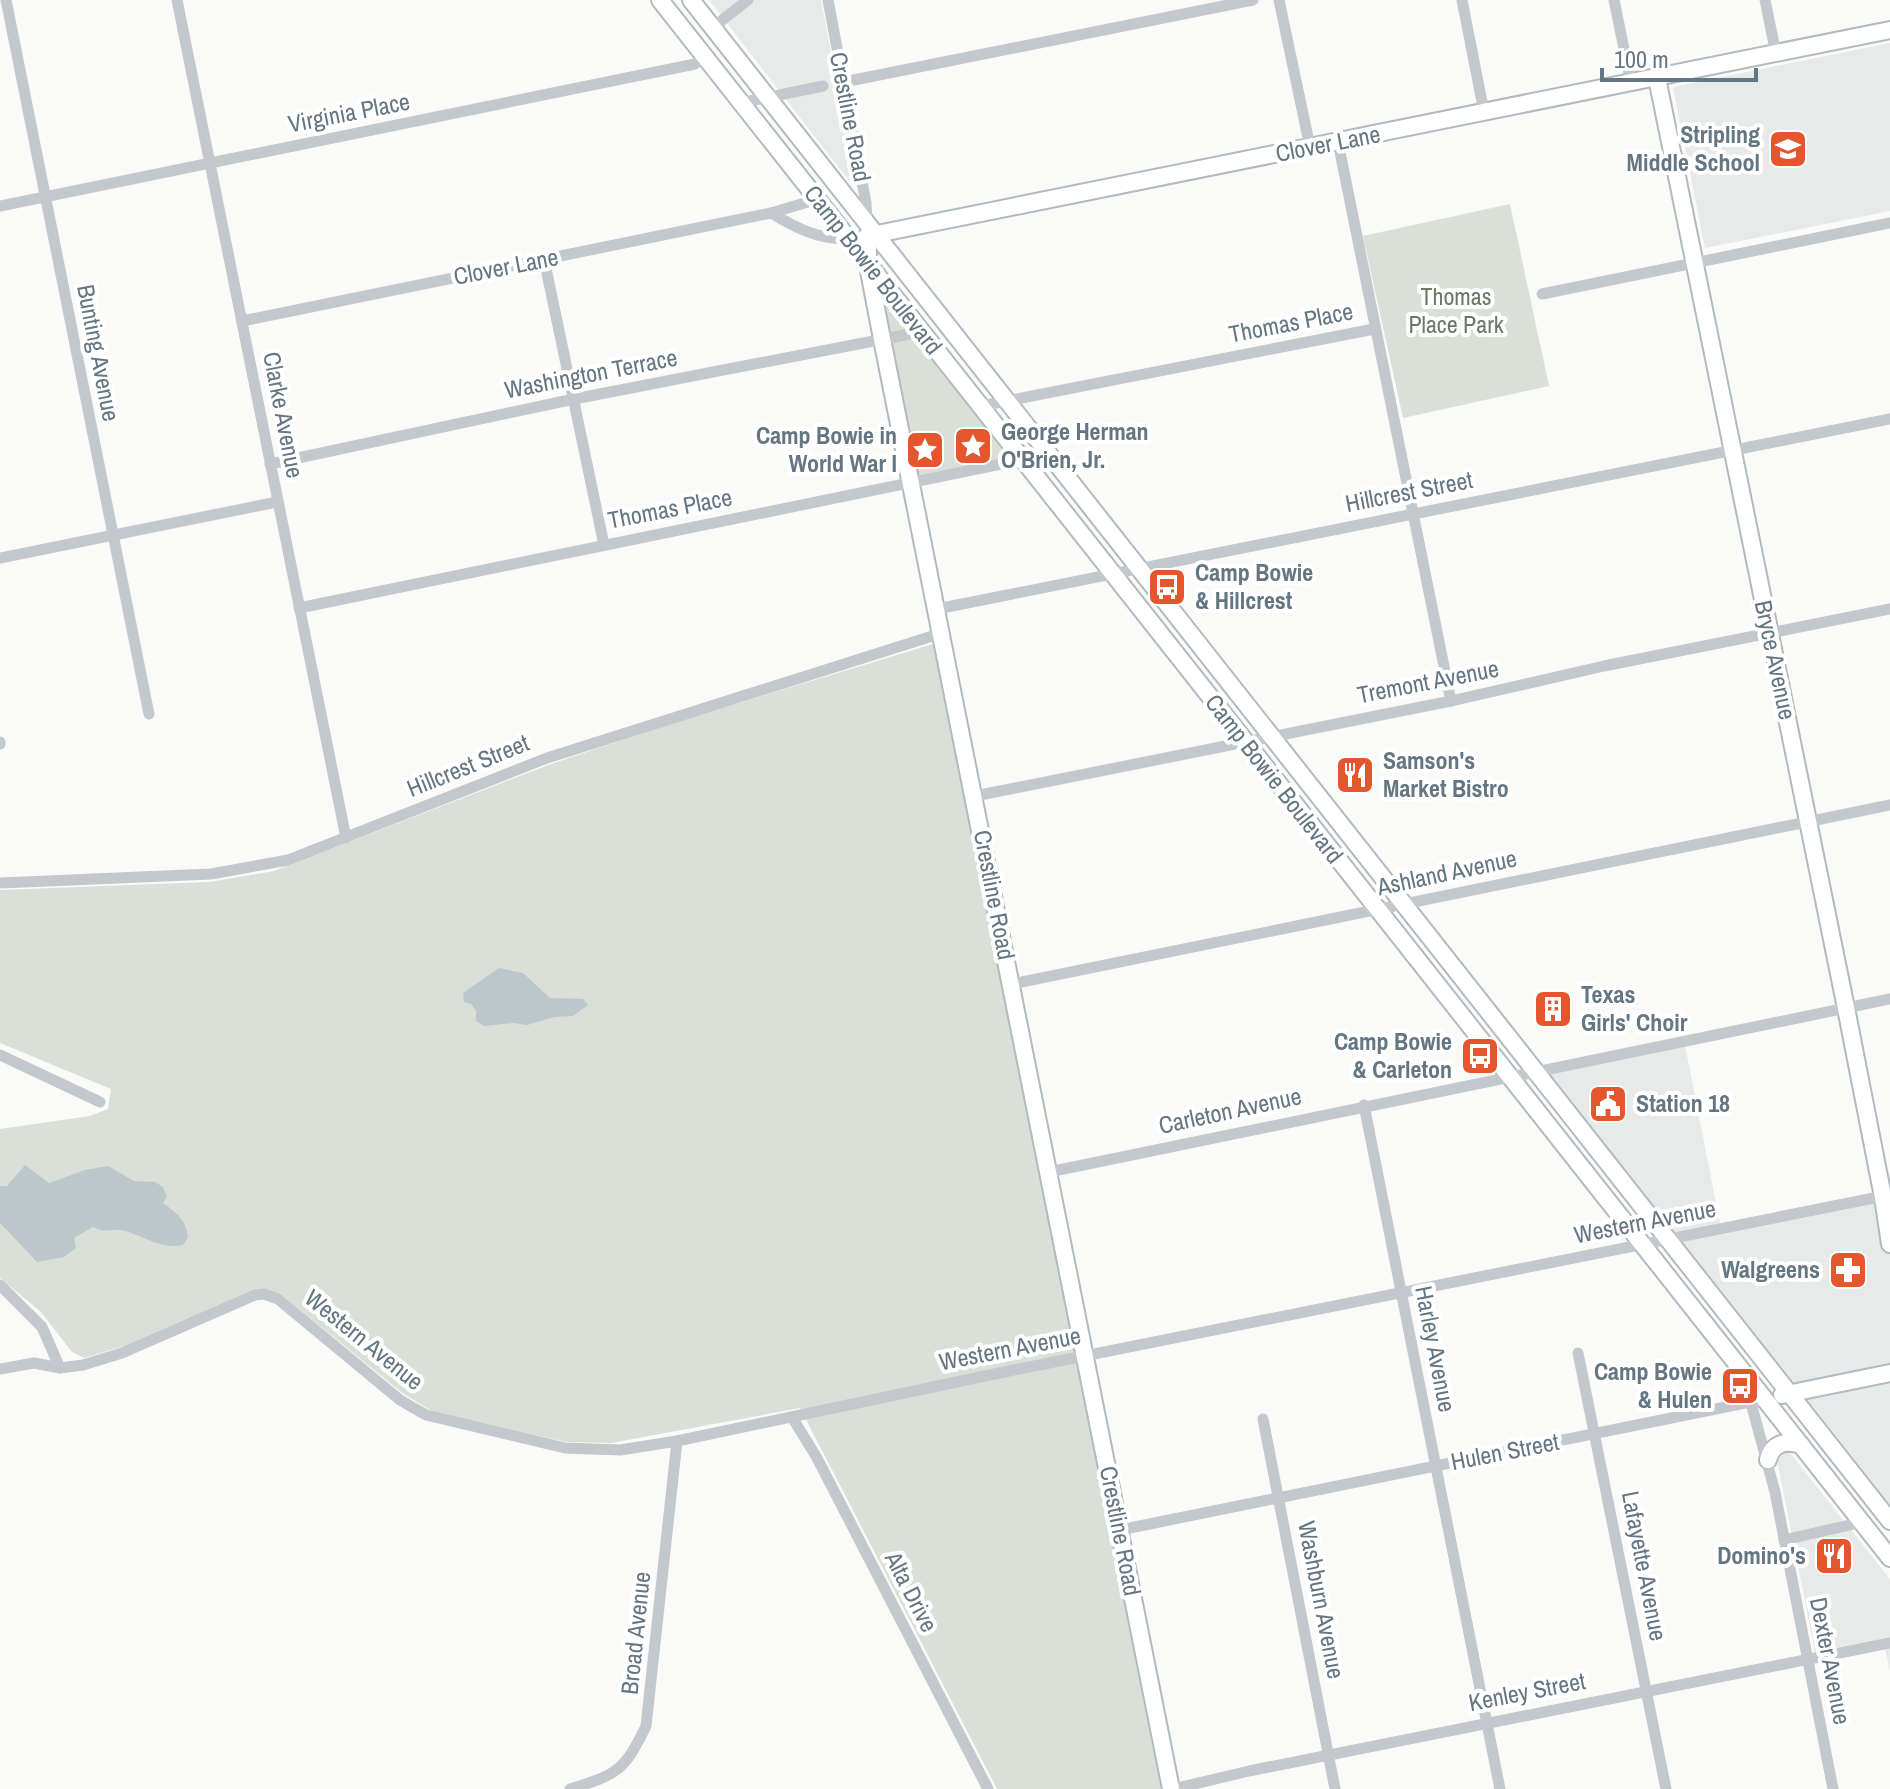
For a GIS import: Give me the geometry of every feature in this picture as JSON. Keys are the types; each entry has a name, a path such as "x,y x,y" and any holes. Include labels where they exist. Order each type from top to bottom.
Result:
{"main road":[{"name":"Camp Bowie Boulevard","path":"660,0 1574,1158 1758,1401 1801,1445 1890,1558"},
{"name":"Camp Bowie Boulevard","path":"691,0 870,231 1050,454 1890,1521"},
{"name":"Clover Lane","path":"870,231 1338,142 1890,30"},
{"path":"704,56 716,32"},
{"name":"Bryce Avenue","path":"1657,78 1887,1196 1890,1244"},
{"name":"Crestline Road","path":"870,231 869,264 882,339 1172,1789"},
{"path":"1574,1158 1592,1141"},
{"name":"Hulen Street","path":"1758,1401 1890,1373"},
{"path":"1768,1460 1769,1452 1776,1446 1793,1442 1801,1445"}],"street":[{"name":"Bunting Avenue","path":"6,0 149,714"},
{"path":"716,32 721,21 748,0"},
{"name":"Crestline Road","path":"828,0 870,231"},
{"path":"844,82 1253,0"},
{"path":"1279,0 1310,147"},
{"path":"1462,0 1484,112"},
{"path":"1614,0 1631,83"},
{"path":"1765,0 1776,54"},
{"name":"Clarke Avenue","path":"180,1 346,838"},
{"name":"Virginia Place","path":"0,206 695,64 704,56"},
{"path":"741,103 823,86"},
{"path":"1338,142 1451,701"},
{"name":"Clover Lane","path":"242,321 771,213 818,199"},
{"name":"Clover Lane","path":"771,213 814,236 850,239 870,231"},
{"path":"1542,294 1890,223"},
{"path":"544,259 604,545"},
{"name":"Thomas Place","path":"981,406 1374,329"},
{"name":"Washington Terrace","path":"270,464 574,399 920,332"},
{"name":"Hillcrest Street","path":"937,609 1890,419"},
{"name":"Thomas Place","path":"299,608 1050,454"},
{"path":"0,558 277,502"},
{"name":"Tremont Avenue","path":"975,796 1890,609"},
{"name":"Hillcrest Street","path":"0,883 211,874 288,860 547,758 942,633"},
{"name":"Ashland Avenue","path":"1012,984 1890,805"},
{"name":"Carleton Avenue","path":"1049,1172 1890,999"},
{"path":"0,1055 100,1102"},
{"name":"Harley Avenue","path":"1364,1105 1500,1789"},
{"name":"Western Avenue","path":"60,1368 83,1365 122,1353 255,1295 271,1295 400,1400 426,1415 565,1448 620,1450 1887,1196"},
{"path":"0,1285 42,1327 60,1368"},
{"name":"Lafayette Avenue","path":"1578,1353 1666,1789"},
{"path":"0,1369 34,1363 60,1368"},
{"name":"Hulen Street","path":"1120,1530 1758,1401"},
{"name":"Dexter Avenue","path":"1758,1401 1762,1449 1768,1460 1833,1789"},
{"name":"Alta Drive","path":"792,1417 817,1458 988,1789"},
{"name":"Washburn Avenue","path":"1263,1419 1335,1789"},
{"name":"Broad Avenue","path":"570,1789 614,1773 632,1756 646,1726 669,1537 677,1441"},
{"path":"1784,1540 1863,1522"},
{"name":"Kenley Street","path":"1172,1789 1890,1643"}],"shaded area":[{"path":"709,0 821,0 855,179 853,186"},
{"name":"Stripling Middle School","path":"1890,43 1890,211 1705,248 1673,87"},
{"path":"499,968 523,973 550,998 583,999 588,1005 573,1016 554,1017 527,1025 484,1026 476,1021 476,1011 471,1004 464,1002 463,993"},
{"path":"1684,1040 1721,1229 1883,1197 1890,1227 1890,1504 1546,1069"},
{"path":"25,1165 49,1183 85,1170 108,1166 134,1181 155,1182 163,1187 167,1197 163,1203 180,1217 188,1237 183,1245 168,1246 125,1231 93,1227 74,1238 76,1248 64,1257 37,1262 0,1223 0,1186 7,1186"},
{"path":"1786,1448 1890,1579 1890,1671 1883,1639 1815,1652 1776,1455"}],"green space":[{"name":"Thomas Place Park","path":"1510,204 1549,386 1403,418 1363,236"},
{"path":"881,291 1011,457 916,476"},
{"path":"936,643 1161,1789 997,1789 800,1408 611,1443 566,1442 433,1412 401,1392 282,1295 246,1294 124,1346 84,1358 72,1352 41,1312 0,1278 0,1129 90,1116 108,1109 111,1089 0,1043 0,890 210,882 274,871 551,764 667,725"}],"place":[{"name":"Stripling Middle School","path":"1788,149"},
{"name":"George Herman O'Brien, Jr.","path":"973,446"},
{"name":"Camp Bowie in World War I","path":"925,450"},
{"name":"Camp Bowie & Hillcrest","path":"1167,587"},
{"name":"Samson's Market Bistro","path":"1355,775"},
{"name":"Texas Girls' Choir","path":"1553,1009"},
{"name":"Camp Bowie & Carleton","path":"1480,1056"},
{"name":"Station 18","path":"1608,1104"},
{"name":"Walgreens","path":"1848,1270"},
{"name":"Camp Bowie & Hulen","path":"1740,1386"},
{"name":"Domino's","path":"1834,1556"}]}
